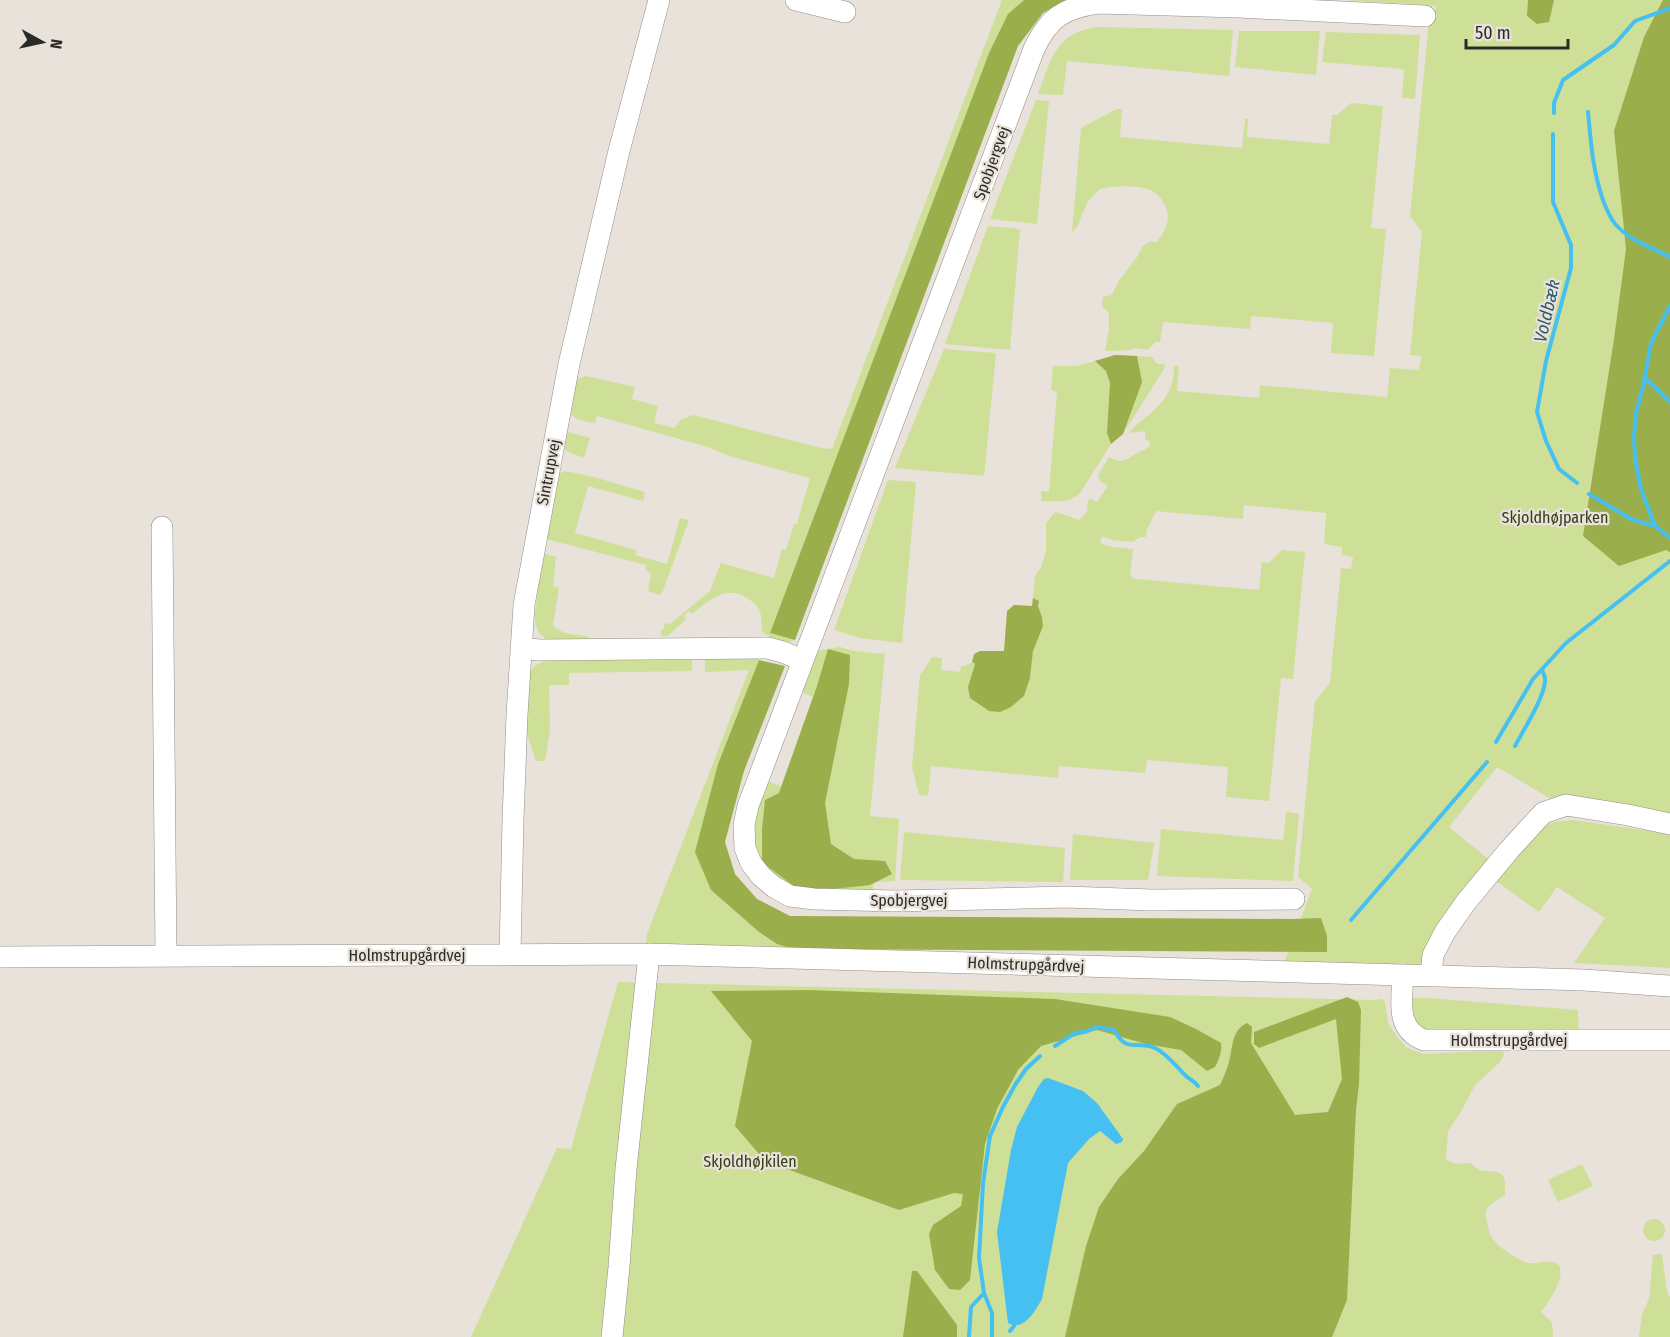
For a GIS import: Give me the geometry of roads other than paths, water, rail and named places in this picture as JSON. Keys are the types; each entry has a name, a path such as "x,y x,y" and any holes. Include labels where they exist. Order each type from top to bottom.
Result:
{"street":[{"name":"Sintrupvej","path":"510,954 513,820 524,605 568,364 619,151 659,0"},
{"path":"796,0 845,12"},
{"name":"Spobjergvej","path":"1294,899 1152,900 1066,897 896,901 814,899 790,896 761,876 751,863 745,848 744,825 748,806 802,660 1034,49 1050,24 1062,12 1078,6 1098,3 1425,16"},
{"path":"162,527 166,956"},
{"path":"521,648 539,650 768,648 802,660"},
{"path":"1431,975 1433,955 1445,932 1466,902 1543,813 1566,805 1637,816 1670,824"},
{"path":"612,1337 626,1169 649,954"},
{"name":"Holmstrupgårdvej","path":"0,957 649,954 1431,975 1584,980 1670,987"},
{"name":"Holmstrupgårdvej","path":"1403,975 1404,1021 1410,1032 1424,1040 1670,1040"}],"water":[{"path":"1048,1078 1083,1091 1097,1103 1123,1139 1122,1142 1116,1144 1100,1131 1089,1139 1068,1163 1042,1299 1024,1323 1014,1325 1008,1323 997,1232 1017,1127 1038,1087 1044,1079"}],"waterway":[{"name":"Voldbæk","path":"1554,113 1554,103 1563,80 1614,45 1635,21 1670,8"},
{"path":"1588,112 1597,181 1612,219 1629,236 1670,257"},
{"name":"Voldbæk","path":"1553,134 1553,202 1571,245 1571,268 1546,361 1537,412 1546,441 1559,469 1577,483"},
{"name":"Voldbæk","path":"1655,526 1641,489 1635,459 1634,435 1636,413 1651,343 1670,306"},
{"path":"1645,378 1670,402"},
{"name":"Voldbæk","path":"1589,494 1633,520 1655,526 1670,538"},
{"path":"1496,742 1533,679 1566,643 1670,561"},
{"path":"1515,746 1542,694 1545,679 1542,670"},
{"path":"1351,920 1487,762"},
{"path":"1055,1046 1075,1033 1097,1027 1114,1030 1123,1042 1159,1050 1198,1086"},
{"path":"992,1337 992,1313 984,1293 979,1258 983,1183 990,1136 1015,1085 1026,1069 1040,1056"},
{"path":"969,1337 971,1307 984,1293"},
{"path":"1010,1331 1014,1326"}],"park label":[{"name":"Skjoldhøjparken","path":"1555,517"},
{"name":"Skjoldhøjkilen","path":"750,1161"}]}
